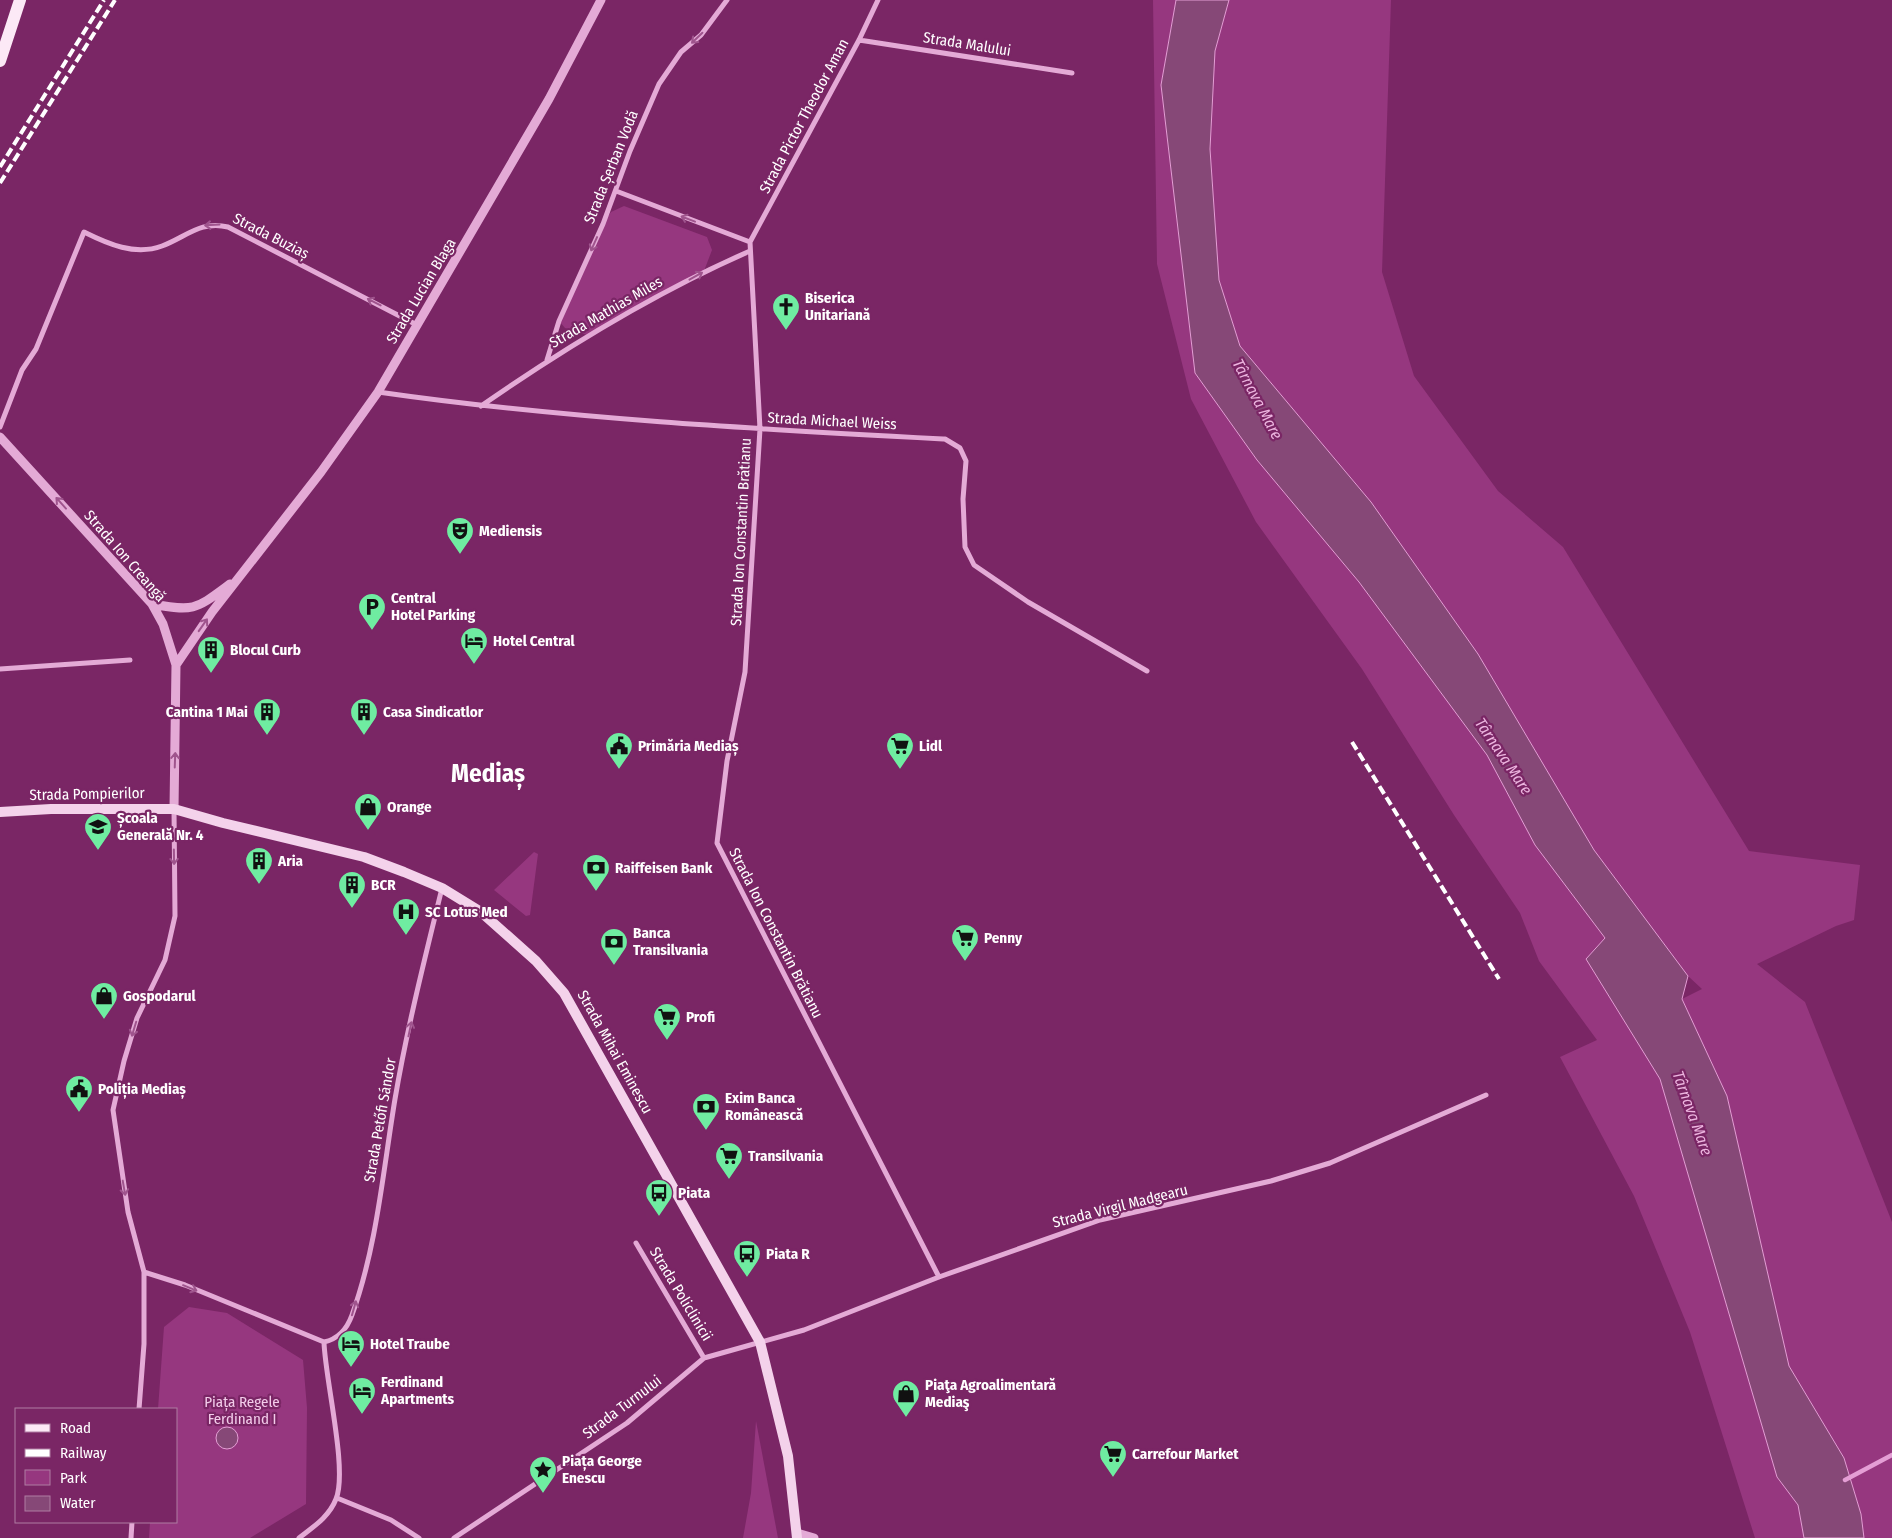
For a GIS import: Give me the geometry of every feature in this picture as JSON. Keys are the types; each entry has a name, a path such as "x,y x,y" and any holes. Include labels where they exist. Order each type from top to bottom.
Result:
{"main road":[{"path":"0,61 20,0"},
{"name":"Strada Pompierilor","path":"0,812 51,808 174,808"},
{"name":"Strada Mihai Eminescu","path":"174,808 222,823 364,858 442,888 496,924 551,975 564,993 760,1342 788,1456 797,1535"}],"street":[{"name":"Strada Lucian Blaga","path":"176,666 238,578 321,472 378,392 549,99 600,0"},
{"name":"Strada Șerban Vodă","path":"547,360 559,321 616,191 630,151 659,84 682,52 701,35 727,0"},
{"name":"Strada Pictor Theodor Aman","path":"750,242 859,40 878,0"},
{"name":"Strada Malului","path":"859,40 1072,73"},
{"path":"616,191 750,242"},
{"name":"Strada Buziaș","path":"0,428 22,370 36,349 84,232 108,244 128,249 147,249 163,246 200,227 215,224 228,227 417,324"},
{"name":"Strada Ion Constantin Brătianu","path":"750,242 760,429 745,672 723,790 717,843 939,1277"},
{"name":"Strada Mathias Miles","path":"481,406 587,335 696,276 750,251"},
{"name":"Strada Michael Weiss","path":"378,392 481,406 760,429 945,439 960,448 966,461 963,498 965,547 974,565 1028,602 1147,670"},
{"name":"Strada Ion Creangă","path":"0,437 152,604 162,624 176,666 174,808"},
{"name":"Strada Lucian Blaga","path":"152,604 191,609 200,606 238,578"},
{"path":"0,669 130,660"},
{"path":"140,1408 144,1344 144,1272 128,1212 113,1110 124,1061 135,1026 165,960 175,916 174,808"},
{"name":"Strada Petőfi Sándor","path":"324,1342 335,1340 352,1316 366,1267 377,1217 395,1098 442,888"},
{"name":"Strada Virgil Madgearu","path":"760,1342 804,1330 939,1277 1100,1220 1271,1181 1330,1163 1486,1095"},
{"name":"Strada Policlinicii","path":"636,1243 704,1358"},
{"path":"144,1272 185,1286 324,1342 340,1471 337,1498 321,1522 299,1538"},
{"name":"Strada Turnului","path":"454,1538 627,1423 704,1358 760,1342"},
{"path":"337,1498 391,1520 419,1538"},
{"path":"131,1538 132,1523"},
{"path":"797,1535 814,1538"}],"green space":[{"path":"1153,0 1176,0 1161,85 1195,373 1257,460 1359,582 1487,755 1535,845 1605,938 1586,959 1660,1079 1777,1477 1798,1505 1804,1538 1755,1538 1690,1332 1634,1196 1560,1057 1597,1040 1539,961 1520,913 1454,815 1362,669 1256,522 1191,399 1157,264"},
{"path":"1229,0 1391,0 1382,272 1414,376 1498,491 1563,547 1749,851 1860,865 1854,920 1836,926 1757,964 1805,1002 1892,1222 1892,1538 1864,1538 1861,1514 1844,1458 1789,1366 1727,1096 1682,999 1702,989 1688,976 1594,850 1478,654 1371,502 1240,346 1219,280 1210,149 1215,51"},
{"path":"624,206 707,237 712,250 704,271 587,335 565,328 559,321 603,224 611,212"},
{"path":"534,852 538,854 530,915 526,916 494,890"},
{"name":"Piața Regele Ferdinand I","path":"189,1307 227,1313 303,1360 307,1408 306,1504 250,1538 149,1538 150,1523 178,1523 178,1408 158,1408 164,1327"},
{"path":"756,1421 778,1538 743,1538 751,1493"}],"water":[{"name":"Târnava Mare","path":"1176,0 1229,0 1215,51 1210,149 1219,280 1240,346 1371,502 1478,654 1594,850 1688,976 1682,999 1727,1096 1789,1366 1844,1458 1861,1514 1864,1538 1804,1538 1798,1505 1777,1477 1660,1079 1586,959 1605,938 1535,845 1487,755 1359,582 1257,460 1195,373 1161,85"},
{"path":"227,1427 235,1430 238,1438 235,1446 227,1449 219,1446 216,1438 219,1430"}],"waterway":[{"path":"1845,1480 1892,1455"}],"railway":[{"path":"0,167 104,0"},
{"path":"0,183 115,0"},
{"path":"1352,742 1499,979"}],"place":[{"name":"Biserica Unitariană","path":"786,331"},
{"name":"Mediensis","path":"460,555"},
{"name":"Central Hotel Parking","path":"372,631"},
{"name":"Hotel Central","path":"474,665"},
{"name":"Blocul Curb","path":"211,674"},
{"name":"Cantina 1 Mai","path":"267,736"},
{"name":"Casa Sindicatlor","path":"364,736"},
{"name":"Primăria Mediaș","path":"619,770"},
{"name":"Lidl","path":"900,770"},
{"name":"Orange","path":"368,831"},
{"name":"Școala Generală Nr. 4","path":"98,851"},
{"name":"Aria","path":"259,885"},
{"name":"Raiffeisen Bank","path":"596,892"},
{"name":"BCR","path":"352,909"},
{"name":"SC Lotus Med","path":"406,936"},
{"name":"Penny","path":"965,962"},
{"name":"Banca Transilvania","path":"614,966"},
{"name":"Gospodarul","path":"104,1020"},
{"name":"Profi","path":"667,1041"},
{"name":"Poliția Mediaș","path":"79,1113"},
{"name":"Exim Banca Românească","path":"706,1131"},
{"name":"Transilvania","path":"729,1180"},
{"name":"Piata","path":"659,1217"},
{"name":"Piata R","path":"747,1278"},
{"name":"Hotel Traube","path":"351,1368"},
{"name":"Ferdinand Apartments","path":"362,1415"},
{"name":"Piaţa Agroalimentară Mediaş","path":"906,1418"},
{"name":"Carrefour Market","path":"1113,1478"},
{"name":"Piața George Enescu","path":"543,1494"}],"district":[{"name":"Mediaș","path":"488,773"}]}
